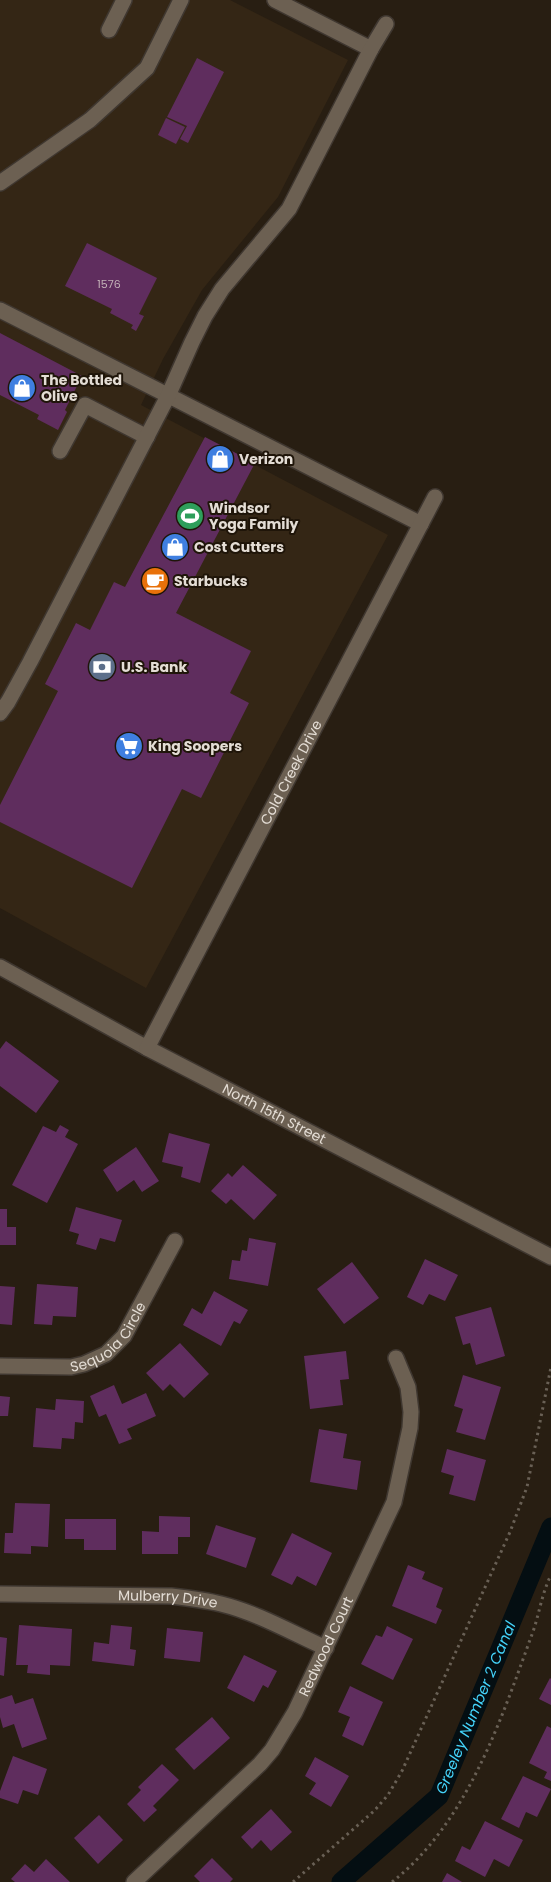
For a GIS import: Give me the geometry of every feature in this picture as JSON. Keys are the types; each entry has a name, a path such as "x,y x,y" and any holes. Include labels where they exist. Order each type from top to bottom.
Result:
{"street":[{"path":"109,30 124,0"},
{"path":"0,183 90,120 147,68 181,0"},
{"path":"275,0 371,50"},
{"path":"0,713 8,702 147,437 192,342 222,289 289,209 386,24"},
{"path":"0,310 421,524"},
{"path":"60,451 85,405 147,437"},
{"name":"Cold Creek Drive","path":"147,1048 435,497"},
{"name":"North 15th Street","path":"0,967 147,1048 551,1257"},
{"name":"Sequoia Circle","path":"0,1366 71,1367 84,1364 106,1354 124,1336 175,1241"},
{"name":"Redwood Court","path":"134,1882 260,1764 272,1750 295,1712 394,1502 410,1428 411,1412 408,1387 396,1358"},
{"name":"Mulberry Drive","path":"0,1594 171,1596 190,1598 222,1604 254,1615 326,1648"}],"path":[{"path":"293,1882 374,1811 388,1795 402,1771 510,1532 527,1487 551,1367"},
{"path":"392,1882 424,1853 443,1830 468,1787 500,1717 532,1635 551,1576"}],"shaded area":[{"path":"0,0 230,0 348,60 278,197 202,290 163,359 141,405 388,535 146,988 0,908"}],"building":[{"path":"197,58 224,72 188,143 180,139 187,126 167,117"},
{"path":"166,118 185,127 176,144 158,135"},
{"path":"87,243 157,278 139,314 144,316 136,331 131,328 133,325 110,313 112,309 65,286"},
{"path":"0,333 82,376 65,410 67,412 58,430 37,419 39,415 0,395"},
{"name":"King Soopers","path":"205,437 255,463 176,613 251,651 230,693 249,703 201,798 182,789 132,888 0,822 0,805 58,691 45,684 76,623 90,630 114,582 125,587"},
{"path":"6,1041 59,1081 36,1113 0,1086 0,1049"},
{"path":"60,1125 69,1130 65,1137 78,1144 47,1203 12,1185 43,1126 56,1132"},
{"path":"169,1133 210,1144 200,1183 181,1177 183,1167 162,1162"},
{"path":"136,1147 159,1181 142,1192 134,1180 117,1192 103,1170"},
{"path":"243,1165 277,1195 254,1220 231,1199 226,1204 211,1191 228,1173 232,1177"},
{"path":"76,1207 122,1220 115,1242 100,1238 96,1250 76,1244 79,1234 69,1231"},
{"path":"0,1209 7,1209 7,1227 16,1227 16,1245 0,1245"},
{"path":"249,1238 276,1243 268,1286 229,1279 232,1260 240,1261 242,1250 247,1251"},
{"path":"425,1259 458,1275 445,1301 429,1294 423,1305 407,1297"},
{"path":"352,1262 379,1298 344,1324 317,1289"},
{"path":"37,1284 78,1287 76,1317 53,1316 52,1325 34,1324"},
{"path":"0,1286 15,1287 12,1325 0,1324"},
{"path":"214,1291 248,1310 240,1324 234,1321 221,1346 183,1325 192,1308 202,1314"},
{"path":"491,1307 505,1356 476,1365 470,1343 463,1345 455,1317"},
{"path":"180,1343 209,1374 184,1398 170,1384 163,1391 146,1373"},
{"path":"346,1351 349,1379 340,1380 343,1405 310,1409 304,1356"},
{"path":"463,1375 501,1387 485,1440 456,1432 463,1409 454,1406"},
{"path":"114,1385 122,1404 146,1393 156,1416 127,1429 132,1439 119,1444 106,1414 99,1417 90,1396"},
{"path":"0,1396 10,1397 8,1416 0,1416"},
{"path":"56,1399 84,1401 83,1423 75,1422 74,1439 62,1438 61,1449 33,1447 36,1408 55,1410"},
{"path":"319,1429 347,1434 343,1458 361,1461 357,1490 310,1482"},
{"path":"447,1449 486,1460 475,1501 449,1494 454,1476 441,1472"},
{"path":"15,1503 50,1504 48,1547 31,1546 31,1554 4,1553 5,1533 13,1533"},
{"path":"159,1516 190,1517 190,1537 178,1537 178,1554 142,1554 142,1531 159,1532"},
{"path":"65,1519 116,1519 116,1550 84,1550 84,1539 65,1539"},
{"path":"216,1525 256,1538 246,1568 206,1554"},
{"path":"292,1533 332,1553 316,1586 297,1576 292,1585 271,1575"},
{"path":"408,1565 425,1572 422,1579 443,1588 436,1607 442,1610 436,1624 392,1606"},
{"path":"19,1625 72,1629 70,1666 50,1665 50,1675 27,1673 28,1665 16,1665"},
{"path":"111,1625 132,1627 130,1649 136,1650 134,1666 92,1661 94,1642 109,1644"},
{"path":"387,1626 413,1639 393,1680 361,1664 376,1635 382,1637"},
{"path":"167,1628 203,1632 200,1662 164,1658"},
{"path":"0,1637 7,1638 4,1676 0,1675"},
{"path":"244,1655 277,1671 268,1688 263,1685 254,1702 227,1688"},
{"path":"551,1679 551,1705 539,1699"},
{"path":"350,1686 383,1702 363,1746 342,1736 350,1717 338,1712"},
{"path":"12,1695 15,1704 33,1698 47,1739 22,1748 14,1724 3,1728 0,1717 0,1699"},
{"path":"212,1717 230,1738 194,1770 175,1749"},
{"path":"547,1726 551,1728 551,1781 544,1778 547,1772 529,1763"},
{"path":"13,1756 47,1769 38,1795 23,1790 18,1804 0,1798 0,1791"},
{"path":"315,1757 349,1776 331,1807 309,1794 316,1783 305,1776"},
{"path":"162,1764 179,1780 153,1806 157,1810 144,1822 127,1804 141,1790 138,1787"},
{"path":"523,1776 551,1789 537,1817 526,1812 519,1828 501,1819"},
{"path":"271,1809 292,1832 271,1851 261,1840 252,1849 241,1837"},
{"path":"99,1815 123,1840 98,1864 74,1838"},
{"path":"485,1821 523,1840 509,1867 494,1859 485,1877 455,1861 462,1846 470,1850"},
{"path":"212,1858 233,1879 230,1882 200,1882 194,1876"},
{"path":"46,1859 70,1882 15,1882 11,1879 25,1864 34,1872"},
{"path":"447,1873 462,1882 442,1882"}],"waterway":[{"name":"Greeley Number 2 Canal","path":"341,1882 439,1796 551,1527"}],"place":[{"name":"The Bottled Olive","path":"22,388"},
{"name":"Verizon","path":"220,459"},
{"name":"Windsor Yoga Family","path":"190,516"},
{"name":"Cost Cutters","path":"175,547"},
{"name":"Starbucks","path":"155,581"},
{"name":"U.S. Bank","path":"102,667"},
{"name":"King Soopers","path":"129,746"}]}
